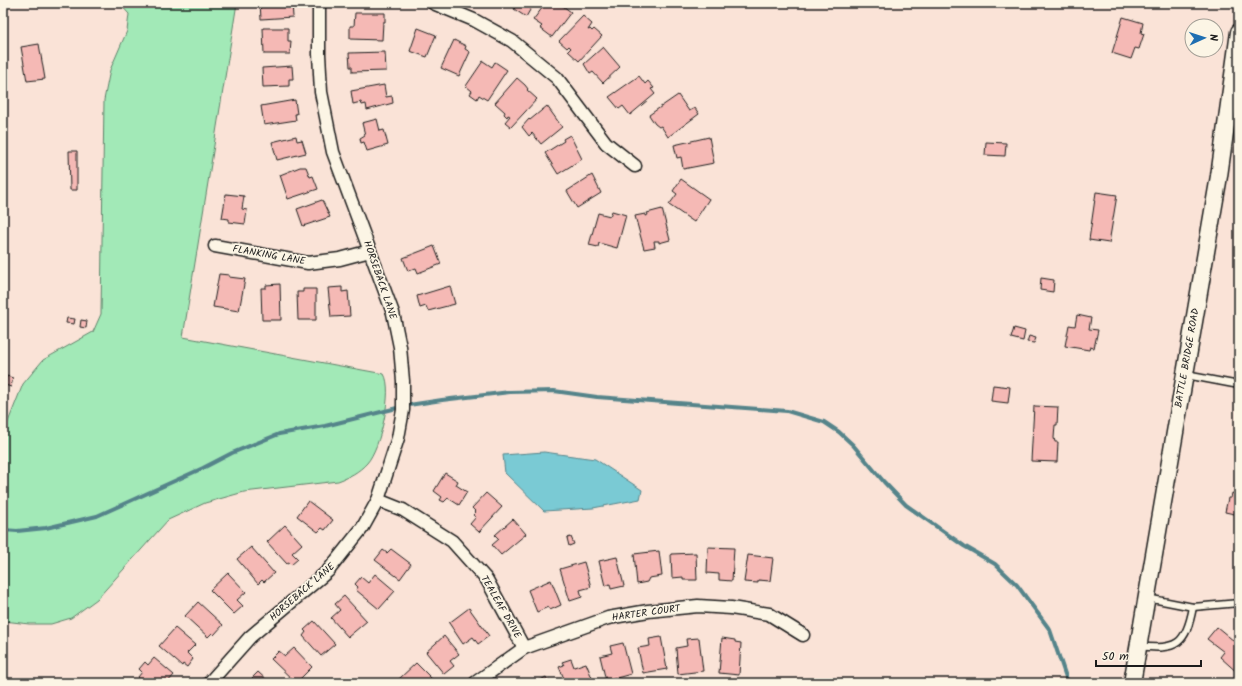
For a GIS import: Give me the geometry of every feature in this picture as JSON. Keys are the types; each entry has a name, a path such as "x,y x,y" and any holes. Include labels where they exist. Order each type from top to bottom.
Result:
{"street":[{"name":"HORSEBACK LANE","path":"209,683 250,638 328,571 363,527 378,500 398,438 403,410 403,382 400,347 393,313 332,144 321,92 319,3"},
{"path":"433,3 474,20 512,41 558,78 606,144 635,166"},
{"name":"BATTLE BRIDGE ROAD","path":"1132,683 1219,176 1239,32"},
{"name":"FLANKING LANE","path":"215,246 308,263 340,259 370,251"},
{"name":"TEALEAF DRIVE","path":"378,500 403,510 452,541 487,580 524,648"},
{"name":"HARTER COURT","path":"475,683 524,648 608,618 648,611 698,606 731,608 769,614 802,635"}],"lane":[{"path":"1184,374 1239,385"},
{"path":"1147,598 1192,607 1239,603"},
{"path":"1138,646 1165,648 1178,643 1188,630 1192,607"}],"green space":[{"path":"119,3 237,3 183,337 384,374 387,382 387,393 384,419 381,433 372,456 364,466 350,476 338,481 244,492 205,503 168,520 97,599 71,618 51,624 29,624 4,621 3,426 6,427 23,384 43,360 93,332 101,314 104,100 110,70 127,31 129,14"}],"water":[{"path":"544,452 595,459 642,490 640,499 593,508 544,511 505,473 503,455"}],"building":[{"path":"260,3 292,3 293,17 261,19"},
{"path":"512,3 534,3 526,17 514,9 516,6"},
{"path":"546,3 559,3 571,12 552,37 540,28 542,26 533,20"},
{"path":"355,13 385,13 382,40 350,39 350,26 354,26"},
{"path":"583,16 592,24 588,30 590,29 592,31 594,29 602,36 579,61 568,51 571,48 569,46 567,48 559,41"},
{"path":"1123,17 1143,23 1141,33 1144,34 1139,49 1135,48 1131,59 1112,53"},
{"path":"263,28 288,28 288,41 291,41 290,54 264,54"},
{"path":"418,28 436,35 427,57 410,51"},
{"path":"454,40 466,46 465,49 470,52 459,76 441,68"},
{"path":"39,44 45,79 27,81 21,47"},
{"path":"603,47 620,67 603,83 593,72 590,74 584,64"},
{"path":"385,52 386,71 352,72 349,53"},
{"path":"483,61 492,67 495,62 507,70 487,100 479,95 477,99 470,94 472,91 466,86"},
{"path":"292,66 293,79 289,79 289,86 263,87 262,68"},
{"path":"639,76 645,84 648,81 654,88 651,89 655,94 630,115 623,106 619,109 609,97"},
{"path":"517,78 537,99 511,127 505,122 510,116 508,115 507,117 504,114 505,112 495,103"},
{"path":"384,85 386,97 392,96 393,103 367,110 366,104 362,105 361,102 353,104 351,91"},
{"path":"678,95 689,111 695,108 699,114 668,137 661,126 659,127 655,124 649,115"},
{"path":"295,100 297,114 295,114 296,120 264,125 261,106"},
{"path":"547,106 562,127 541,144 532,133 529,136 522,127 529,119 530,120"},
{"path":"377,119 380,131 384,130 388,145 367,151 364,142 361,143 360,138 365,135 362,123"},
{"path":"570,135 582,159 558,174 545,153 564,141 563,139"},
{"path":"296,136 297,141 302,140 306,153 277,160 272,142"},
{"path":"709,137 714,163 683,169 681,157 677,158 674,145"},
{"path":"986,142 1006,143 1005,156 985,155"},
{"path":"69,151 77,151 77,190 70,190"},
{"path":"300,167 306,167 310,177 313,176 318,189 288,199 280,175"},
{"path":"592,175 601,193 577,208 567,191"},
{"path":"681,179 709,199 694,222 669,205 677,194 673,191"},
{"path":"1096,192 1117,195 1109,243 1089,240"},
{"path":"226,194 244,196 242,209 247,210 245,224 229,222 229,219 222,218"},
{"path":"322,200 330,217 303,226 297,209"},
{"path":"662,209 670,240 659,243 659,241 654,241 655,247 644,249 635,216 645,214 645,216 648,215 647,213"},
{"path":"612,211 626,215 617,248 599,243 598,247 589,245 598,213 610,216"},
{"path":"434,246 441,264 418,273 416,268 408,271 403,258"},
{"path":"219,274 245,279 239,311 213,307"},
{"path":"1041,278 1054,280 1053,292 1040,290"},
{"path":"280,284 281,320 262,320 261,288 266,288 266,285"},
{"path":"450,286 455,304 428,311 426,306 420,308 417,296"},
{"path":"342,287 342,292 348,291 350,316 331,317 328,288"},
{"path":"303,289 316,289 316,320 298,320 297,292 303,292"},
{"path":"1077,315 1091,318 1089,329 1098,330 1094,348 1090,347 1089,350 1065,346 1069,325 1075,326"},
{"path":"67,318 75,319 74,324 66,323"},
{"path":"81,320 87,321 86,328 80,327"},
{"path":"1014,328 1025,331 1023,341 1011,338"},
{"path":"1029,336 1036,338 1034,343 1027,342"},
{"path":"7,376 13,378 11,387 5,385"},
{"path":"993,385 1010,387 1008,403 991,401"},
{"path":"1034,406 1058,407 1057,425 1055,425 1054,438 1055,442 1058,442 1057,462 1031,461"},
{"path":"445,473 458,481 456,485 467,492 459,505 448,498 444,502 440,500 442,497 434,491"},
{"path":"486,493 502,507 479,532 470,524 476,517 473,515 476,512 472,508"},
{"path":"1232,493 1239,495 1239,515 1225,512 1228,498 1231,498"},
{"path":"308,501 333,520 325,530 322,528 318,532 297,516"},
{"path":"513,519 526,534 501,555 492,545 499,539 495,535"},
{"path":"285,525 302,544 292,553 298,559 291,565 289,563 287,564 267,542"},
{"path":"571,537 574,544 569,546 567,538"},
{"path":"251,547 274,573 264,582 262,580 258,584 237,559"},
{"path":"708,547 734,548 732,581 719,580 719,574 707,573"},
{"path":"391,549 411,564 400,579 375,560 383,550 387,553"},
{"path":"659,551 662,576 649,578 647,582 637,584 634,554"},
{"path":"696,553 697,580 683,580 683,577 672,578 671,554"},
{"path":"748,555 773,558 770,581 758,580 758,583 744,582"},
{"path":"617,557 624,586 611,589 610,584 605,586 599,561"},
{"path":"584,562 591,587 580,590 582,597 570,601 560,569"},
{"path":"228,573 246,592 237,600 243,606 234,614 210,590"},
{"path":"375,574 395,591 379,609 356,590 358,587 355,584 361,577 368,583"},
{"path":"551,580 561,605 550,610 548,607 537,612 528,590"},
{"path":"344,596 367,621 348,637 331,618 340,610 335,604"},
{"path":"198,602 223,625 214,635 212,633 208,637 185,616"},
{"path":"469,608 489,636 478,644 473,637 463,644 449,623"},
{"path":"314,621 335,644 321,656 303,636 306,632 304,630"},
{"path":"1217,627 1234,641 1239,636 1239,674 1220,657 1224,652 1207,639"},
{"path":"175,628 195,645 187,653 193,659 187,667 183,664 182,666 159,646"},
{"path":"444,636 459,654 450,661 454,666 444,674 426,652"},
{"path":"661,637 667,669 643,673 638,648 650,646 649,639"},
{"path":"699,638 703,671 678,674 676,648 687,646 686,639"},
{"path":"722,638 735,640 735,642 741,643 739,675 719,673"},
{"path":"623,643 631,674 606,681 600,656 612,653 610,646"},
{"path":"294,648 312,667 296,683 271,659 279,651 285,656"},
{"path":"154,658 174,675 167,683 145,683 138,677 142,672 139,669 145,662 148,665"},
{"path":"571,659 574,667 586,663 594,683 566,683 559,667 564,665 562,662"},
{"path":"416,663 435,682 403,683 399,679"},
{"path":"258,672 270,683 252,682 254,680 252,678"},
{"path":"546,677 550,683 535,683"}],"waterway":[{"path":"3,530 17,531 46,528 97,516 203,468 232,453 279,434 325,426 409,405 510,392 554,391 597,397 787,411 824,422 839,432 853,445 884,482 906,505 964,546 995,564 1017,585 1050,630 1068,683"}]}
